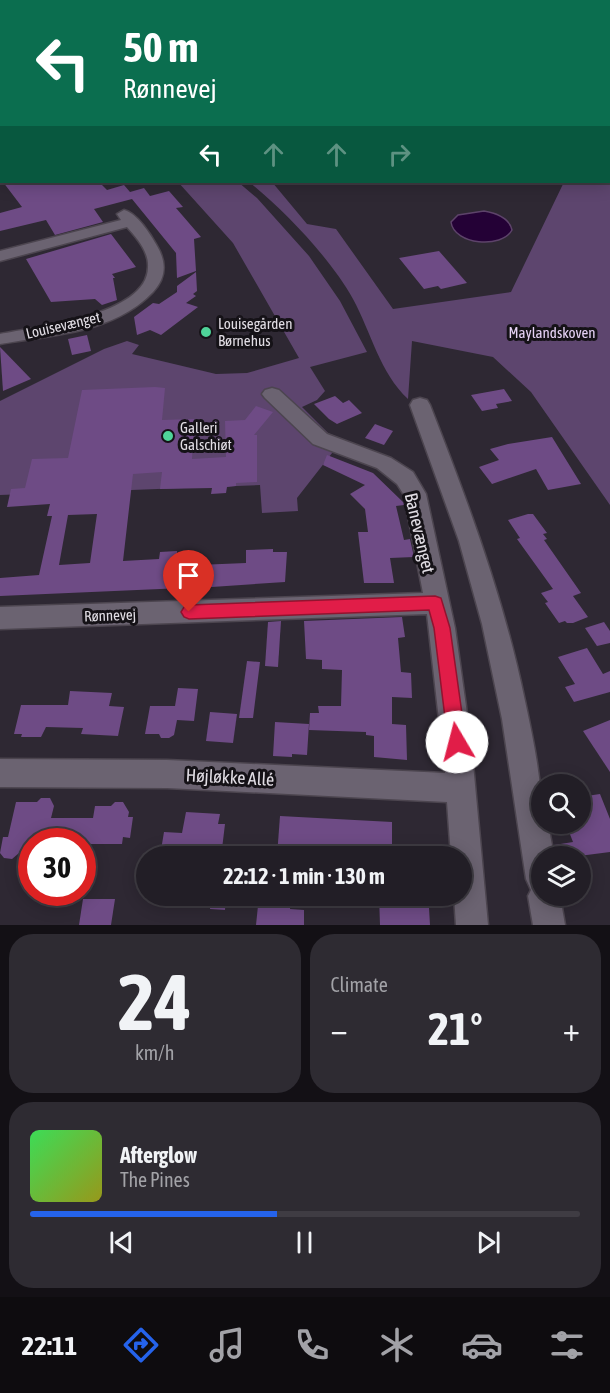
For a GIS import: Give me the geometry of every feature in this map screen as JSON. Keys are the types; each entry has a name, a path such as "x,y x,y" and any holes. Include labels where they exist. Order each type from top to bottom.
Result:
{"street":[{"name":"Louisevænget","path":"0,256 127,218 153,252 157,267 154,279 142,295 122,309 91,320 0,339"},
{"name":"Banevænget","path":"272,394 320,439 384,463 405,478 415,494 435,603 442,628 457,742 472,925"},
{"path":"420,405 472,546 495,624 519,740 537,846"},
{"name":"Rønnevej","path":"0,618 435,603"},
{"name":"Højløkke Allé","path":"0,773 167,774 460,788"},
{"path":"546,906 549,925"}],"green space":[{"name":"Galleri Galschiøt","path":"179,183 239,183 257,198 309,256 340,301 367,352 310,367 325,391 317,400 302,407 328,433 343,439 297,498 298,511 262,513 260,485 0,495 0,401 104,349 127,341 139,345 132,354 216,374 247,373 299,358 233,243"},
{"name":"Maylandskoven","path":"250,183 273,183 307,224 336,229 393,309 511,292 564,183 610,183 610,505 531,392 493,357 412,341 408,399 398,389 383,365 344,284 320,252 277,206"}],"shaded area":[{"path":"484,211 497,214 508,222 512,230 507,236 499,240 479,242 460,236 454,230 451,222 458,215"}],"building":[{"path":"4,183 100,183 107,190 124,185 130,192 144,188 150,196 169,191 183,207 176,208 201,237 194,239 196,271 177,278 176,253 132,199 94,209 103,222 55,235 46,220 0,231 0,213 22,207"},
{"path":"111,234 136,267 112,274 115,278 113,278 117,300 102,305 95,299 51,302 26,259"},
{"path":"439,251 467,283 441,289 438,286 424,289 399,258"},
{"path":"196,272 197,291 193,294 196,296 186,303 198,307 161,335 150,330 137,335 134,317 153,303 159,304 177,292 177,286"},
{"path":"87,335 91,351 72,355 68,339"},
{"path":"0,347 31,379 3,391"},
{"path":"165,388 162,420 194,419 192,459 226,457 225,421 245,420 256,406 273,412 254,435 257,435 257,482 236,483 236,486 227,487 226,493 211,494 212,488 160,489 162,472 133,474 123,561 159,559 160,552 177,551 177,553 198,553 198,565 246,563 246,550 273,549 273,552 287,552 285,582 197,588 197,594 183,594 183,588 0,596 0,578 39,575 52,516 47,516 50,504 7,507 11,489 25,488 32,459 68,458 82,390","holes":["97,514 90,563 59,565 68,515"]},
{"path":"504,389 512,401 496,404 498,408 482,411 471,395"},
{"path":"335,396 343,403 349,400 362,413 337,424 329,419 314,404"},
{"path":"375,424 393,431 384,445 365,438"},
{"path":"552,437 581,484 548,490 536,469 492,484 479,467 499,460 490,449"},
{"path":"327,455 373,473 403,502 404,505 396,506 404,540 410,539 414,557 390,558 394,583 364,583 358,532 368,532 365,509 350,494 365,485 323,465"},
{"path":"533,514 547,533 543,534 547,539 544,540 581,593 573,596 588,617 573,623 565,621 559,623 545,603 548,602 541,593 553,589 517,539 520,538 508,520"},
{"path":"402,617 405,637 398,638 401,672 411,673 412,698 392,697 392,724 406,725 407,760 374,757 374,736 366,735 366,732 309,730 310,713 319,713 318,706 341,706 342,670 322,669 322,660 306,659 304,621"},
{"path":"281,621 278,667 265,666 268,622"},
{"path":"604,622 610,631 610,643 597,646 585,628"},
{"path":"587,648 603,674 610,671 610,692 574,702 565,687 575,684 558,657"},
{"path":"247,661 260,662 253,718 239,718"},
{"path":"178,688 198,689 194,721 177,720 174,735 169,738 161,738 159,734 145,734 150,706 175,706"},
{"path":"70,691 112,693 109,706 124,707 118,736 81,734 83,728 46,727 41,737 21,737 22,734 14,734 21,705 68,705"},
{"path":"210,712 237,714 233,743 206,741"},
{"path":"610,720 610,772 583,731"},
{"path":"275,722 309,724 307,755 273,756"},
{"path":"600,794 610,819 610,852 591,854 591,846 554,846 573,842 570,834 591,834 591,795"},
{"path":"41,798 50,798 54,806 51,818 93,818 95,806 111,806 115,802 123,802 129,812 128,817 133,817 130,838 123,837 122,844 96,844 96,828 18,828 18,854 12,859 4,858 0,853 3,837 8,837 16,802 37,802"},
{"path":"186,812 220,814 218,824 225,824 222,846 162,846 164,832 182,833"},
{"path":"280,816 392,822 392,846 278,846"},
{"path":"96,899 115,899 111,925 79,925 82,906 96,906"},
{"path":"210,906 225,906 225,910 210,909"},
{"path":"258,906 290,906 290,909 304,910 304,925 256,925"},
{"path":"379,906 429,908 430,925 380,925"}],"place":[{"name":"Louisegården Børnehus","path":"206,332"},
{"name":"Galleri Galschiøt","path":"168,436"}],"route":[{"path":"189,612 435,603 442,628 457,742"}]}
